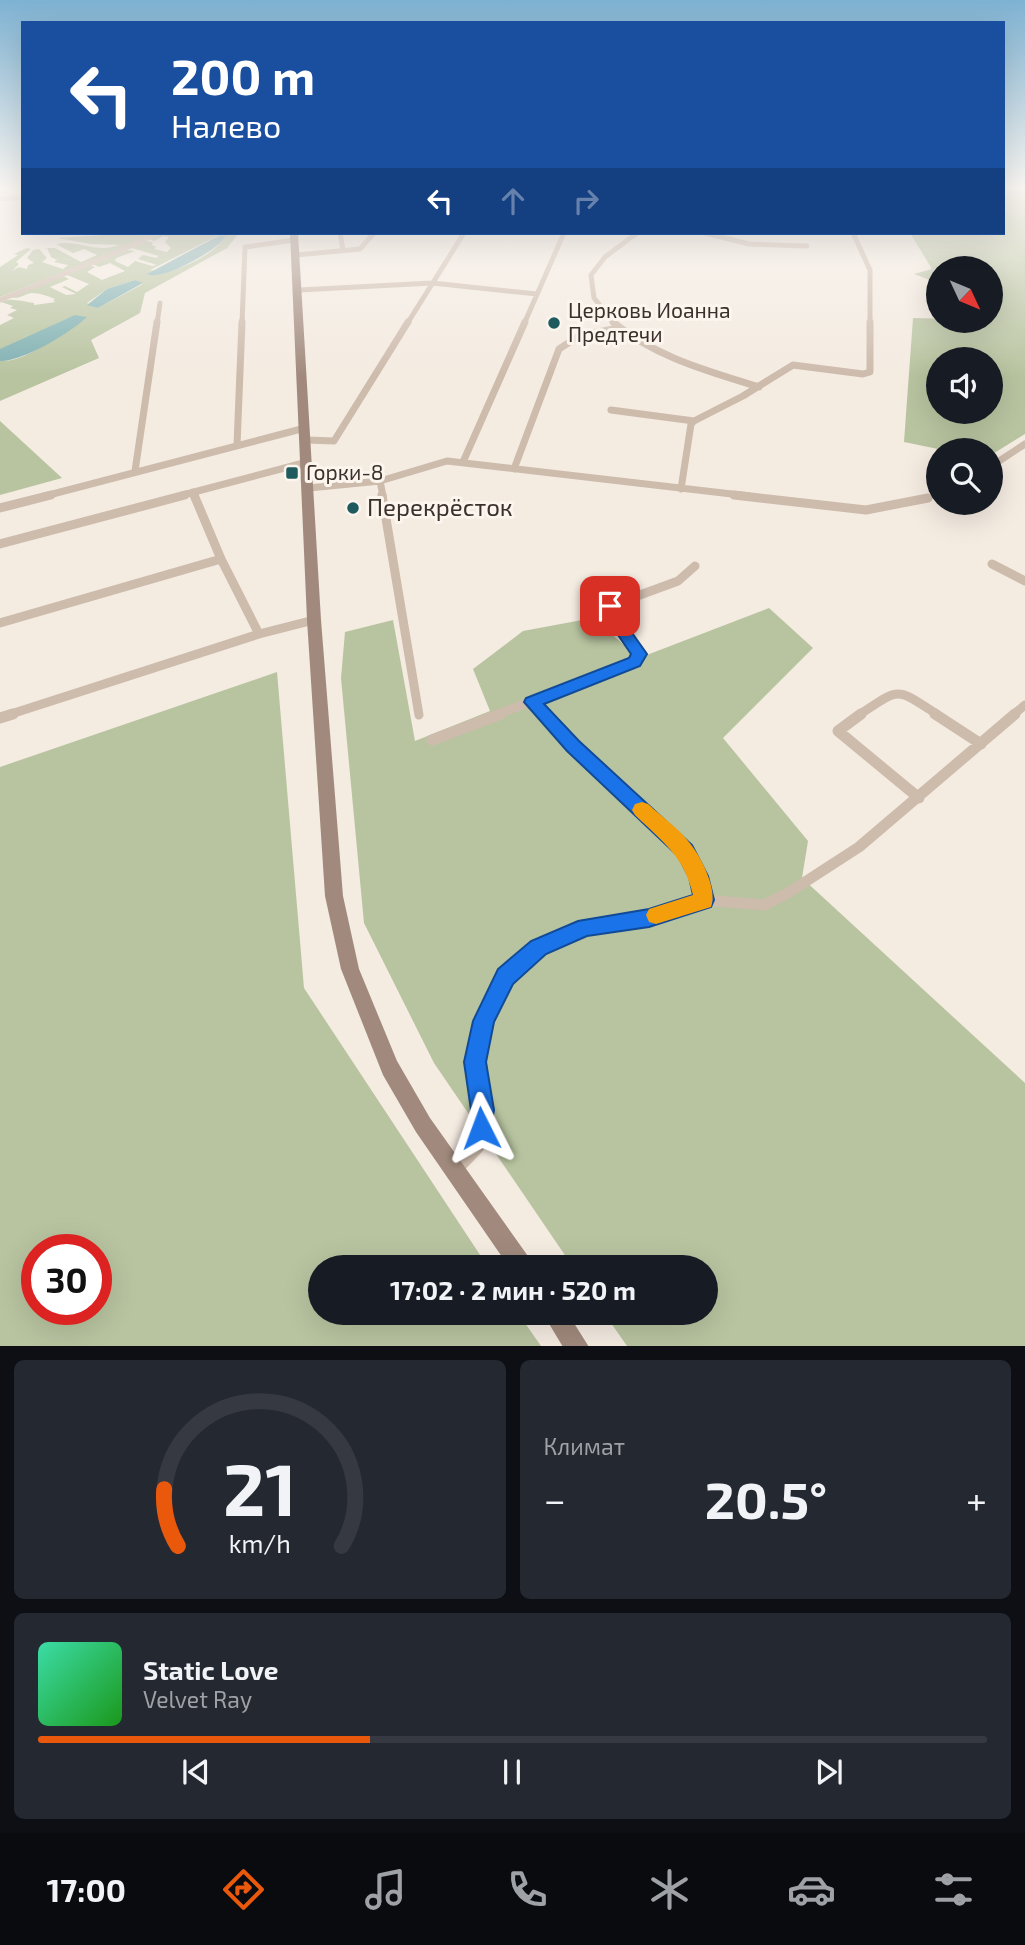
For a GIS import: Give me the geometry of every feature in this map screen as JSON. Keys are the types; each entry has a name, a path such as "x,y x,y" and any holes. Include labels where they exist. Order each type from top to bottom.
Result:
{"street":[{"path":"0,300 122,250"},
{"path":"237,445 245,250"},
{"path":"295,250 314,620 334,896 350,969 390,1068 514,1255"},
{"path":"296,255 343,250"},
{"path":"0,508 237,445 306,434 334,441 453,250"},
{"path":"463,462 557,250"},
{"path":"615,250 591,275 590,284 597,300 618,328 637,342 667,356 759,387"},
{"path":"681,489 691,424 694,421 759,387 793,365 863,374 870,372 870,270 861,250"},
{"path":"299,290 432,283 537,294"},
{"path":"135,471 160,303"},
{"path":"514,468 559,349 569,340 583,334 618,328"},
{"path":"611,410 694,421"},
{"path":"1003,458 1025,444"},
{"path":"309,488 380,481 447,461 866,510 926,498"},
{"path":"0,544 307,462"},
{"path":"380,481 419,716"},
{"path":"193,492 221,559 258,634"},
{"path":"0,623 221,559"},
{"path":"992,564 1025,582"},
{"path":"432,740 635,662 639,654 610,613 610,606 678,581 695,566"},
{"path":"0,718 258,634 314,620"},
{"path":"919,798 841,736 838,731 841,727 893,693 902,692 981,744"},
{"path":"532,702 573,746 685,850 698,876 704,900"},
{"path":"455,1170 477,1147 482,1110 475,1062 484,1021 505,976 539,947 585,927 649,918 704,900 764,905 788,893 859,847 1025,705"},
{"path":"562,1325 577,1346"}],"green space":[{"path":"23,250 30,250 16,262 19,264 12,271 19,267 27,269 28,265 34,263 27,258 33,250 40,250 47,258 42,262 63,269 68,265 54,262 57,260 51,257 48,250 58,250 81,262 97,255 86,250 118,250 0,297 0,267"},
{"path":"126,250 135,251 116,258 115,261 128,267 135,261 152,266 157,265 138,259 143,255 156,258 159,256 138,250 167,252 190,250 150,270 174,270 213,250 224,250 145,293 140,313 91,340 99,358 0,401 0,361 26,355 67,331 69,318 0,350 0,325 14,318 7,315 17,310 1,302 13,300 34,305 56,302 53,301 55,299 35,293 10,297 63,276 69,279 50,287 66,295 76,294 62,287 77,292 89,284 67,275 90,265 95,267 87,272 102,280 125,271 110,263 99,267 93,264","holes":["135,280 143,284 98,308 87,303 107,289"]},
{"path":"920,250 1025,250 1025,434 1003,448 1003,438 926,438 926,447 904,442 913,318 926,318 926,333 1003,333 1003,256 926,256 926,259"},
{"path":"926,271 926,278 914,274"},
{"path":"0,421 62,478 0,495"},
{"path":"769,608 813,648 723,738 808,841 802,878 1025,1083 1025,1346 627,1346 612,1325 718,1325 718,1255 565,1255 434,1063 364,923 341,678 345,632 393,620 415,741 490,711 473,669 523,631 593,618 639,658"},
{"path":"277,672 304,988 480,1255 308,1255 308,1325 526,1325 541,1346 0,1346 0,767"}],"water":[{"path":"192,250 212,250 176,269 154,275 147,274"},
{"path":"135,280 143,283 98,308 87,305 107,289"},
{"path":"75,315 87,317 45,345 20,357 0,361 0,349"}],"slow traffic":[{"path":"642,810 655,825 685,850 698,876 704,900 656,915"}],"place":[{"name":"Церковь Иоанна Предтечи","path":"554,323"},
{"name":"Горки-8","path":"292,473"},
{"name":"Перекрёсток","path":"353,508"}],"route":[{"path":"481,1128 482,1110 475,1062 484,1021 505,976 539,947 585,927 649,918 704,900 698,876 685,850 573,746 532,702 635,662 639,654 610,613 610,606"}]}
